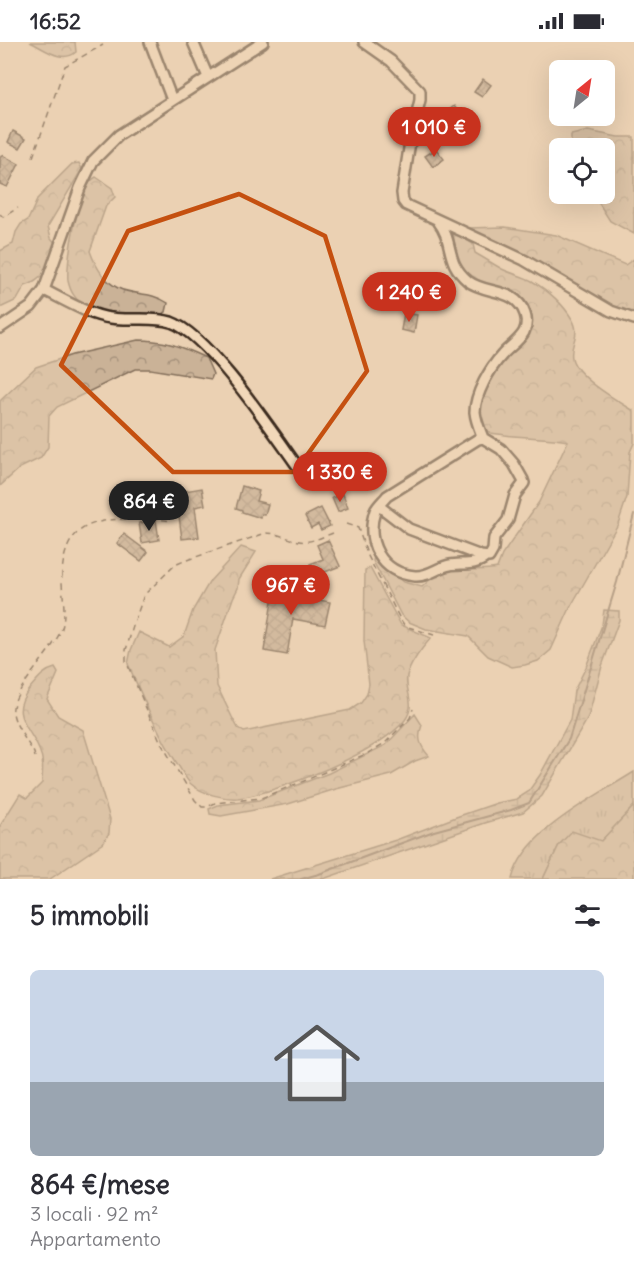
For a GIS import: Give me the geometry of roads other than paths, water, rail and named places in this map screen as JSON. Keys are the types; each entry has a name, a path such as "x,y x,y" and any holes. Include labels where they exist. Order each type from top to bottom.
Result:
{"street":[{"path":"150,42 172,100"},
{"path":"193,42 208,77"},
{"path":"0,328 23,313 44,290 80,188 93,161 119,135 263,42"},
{"path":"364,42 391,61 420,91 402,198 406,205 524,260 611,311 634,319"},
{"path":"438,221 448,240 452,261 459,273 478,287 508,295 520,305 526,315 525,331 500,357 478,398 476,421 483,438 501,449 514,464 524,483 515,495 508,520 494,538 492,555 481,561 446,566 422,576 412,576 379,558 375,549 374,522 376,509 387,496 483,438"},
{"path":"44,290 102,317 170,322 191,334 203,344 242,392 308,481"},
{"path":"379,506 409,529 486,557"}],"waterway":[{"path":"301,879 434,831 529,803 569,739 617,582 634,514"}]}
